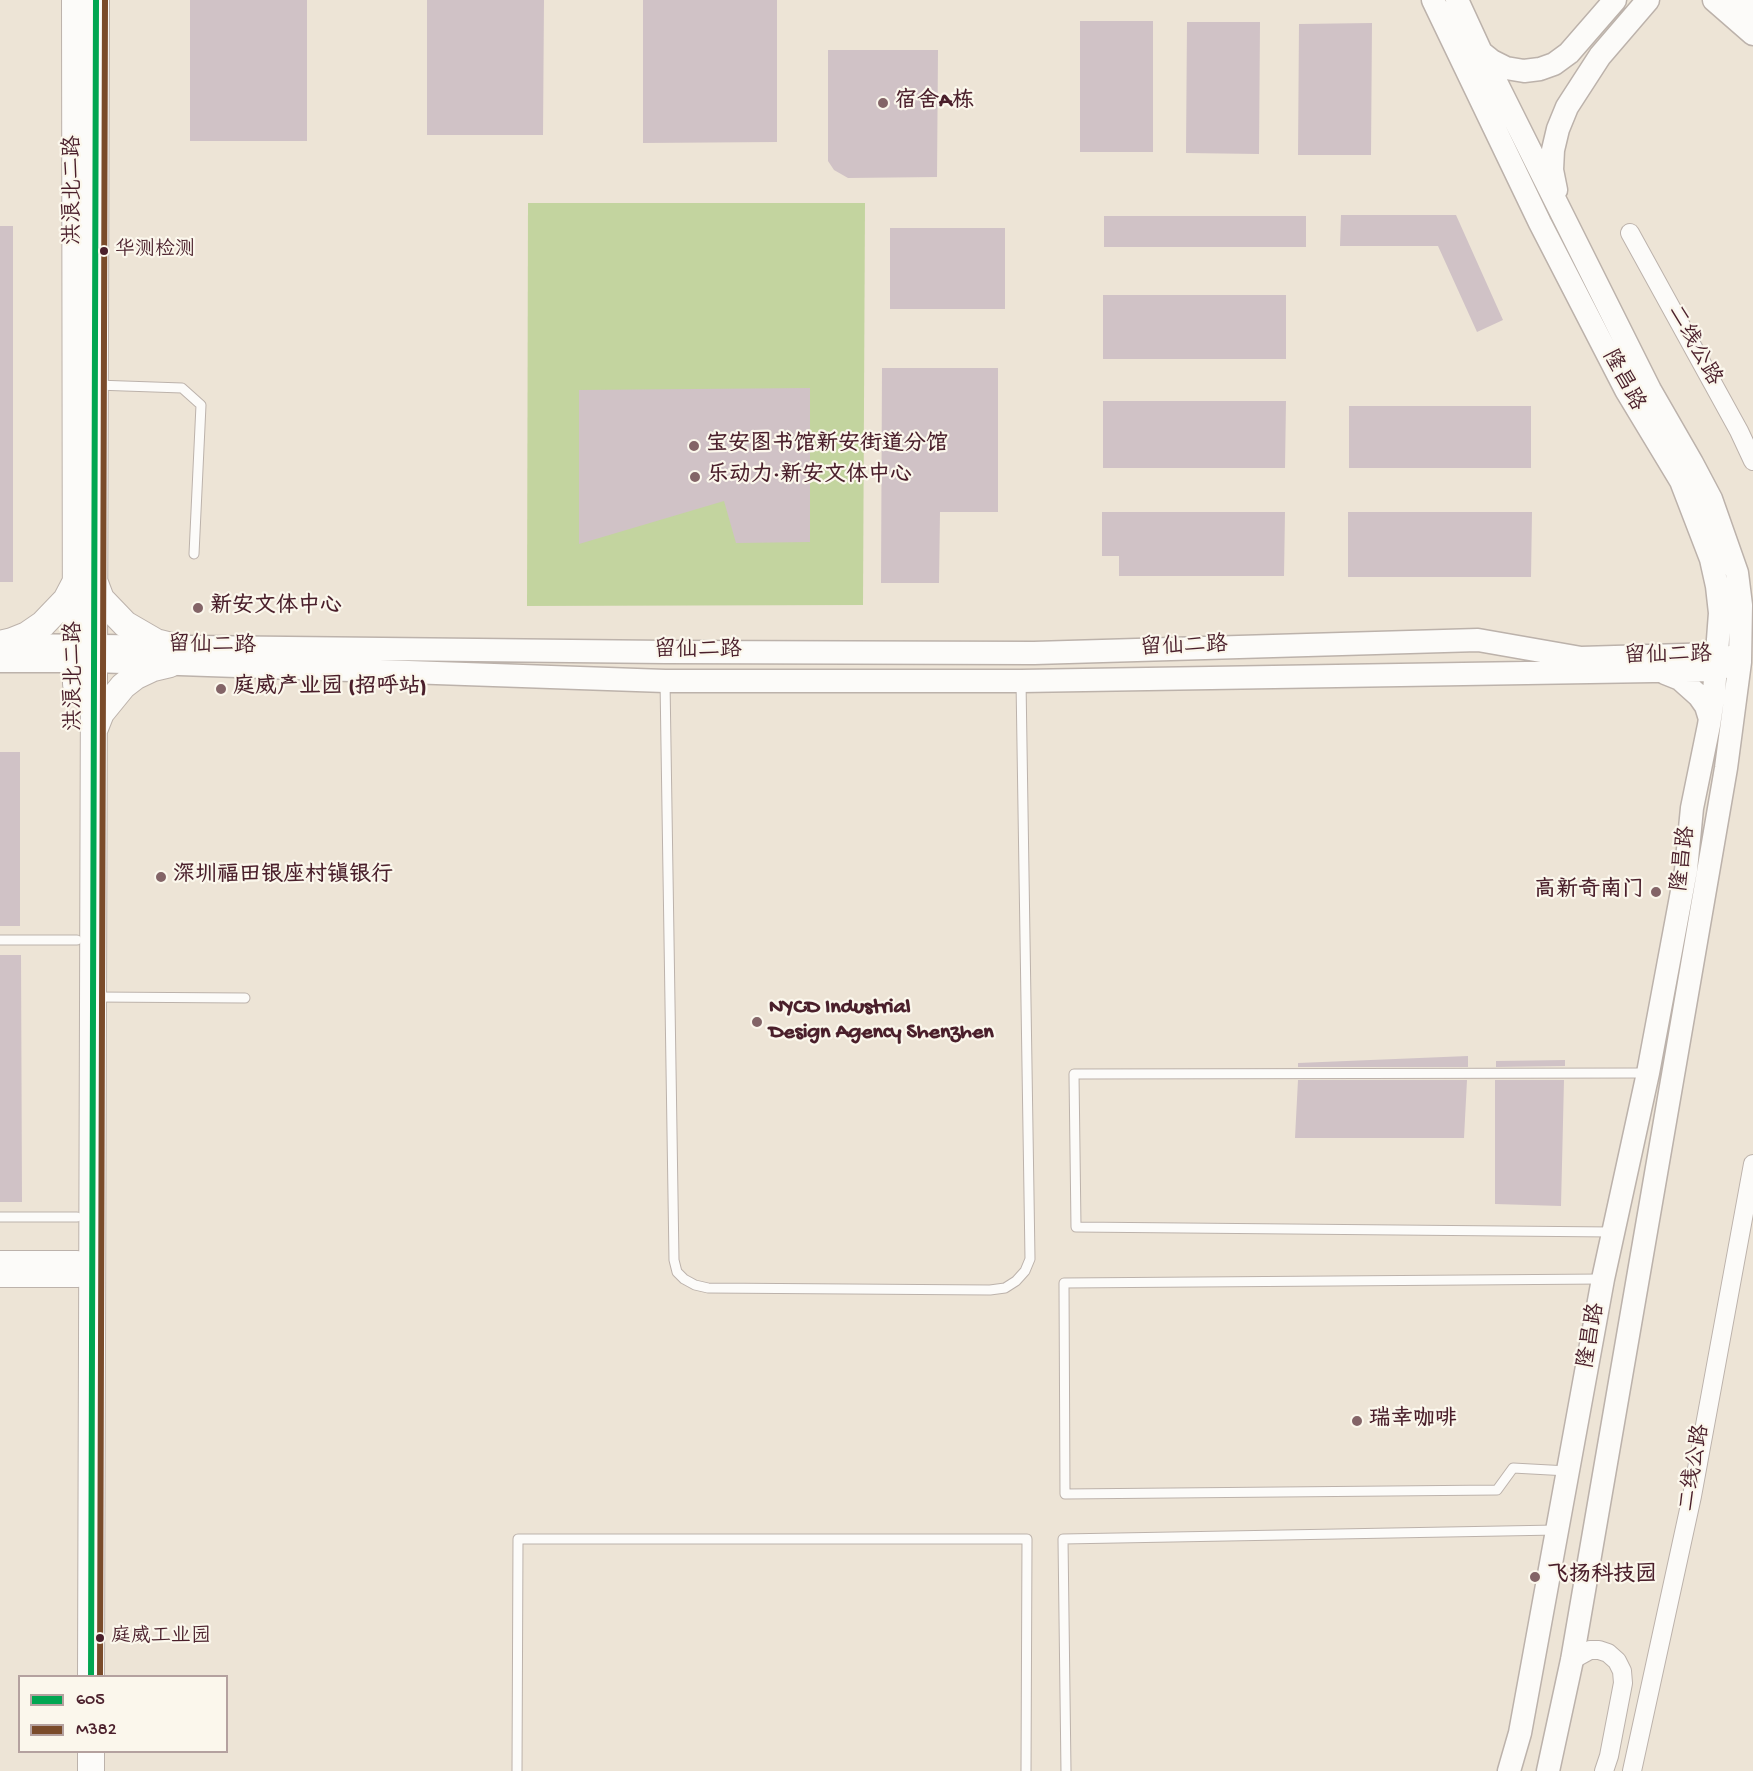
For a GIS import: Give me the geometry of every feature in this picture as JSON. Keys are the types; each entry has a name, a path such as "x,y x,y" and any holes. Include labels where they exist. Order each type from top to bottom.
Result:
{"main road":[{"name":"洪浪北二路","path":"75,0 85,581 77,940 77,1217 82,1268 91,1675"},
{"name":"洪浪北二路","path":"85,581 95,386 96,0"},
{"path":"0,644 27,635 43,624 85,581 125,624 173,655 123,686 101,713 94,731"},
{"name":"洪浪北二路","path":"78,1675 82,1268 93,997 94,731 85,653"},
{"path":"79,1753 79,1771"},
{"path":"91,1753 91,1771"}],"street":[{"name":"隆昌路","path":"1433,0 1508,158 1588,317 1640,415 1681,481 1708,550 1717,586 1720,613 1710,719 1692,808 1686,870 1648,1073 1612,1232 1520,1733 1509,1771"},
{"name":"隆昌路","path":"1457,0 1650,390 1711,499 1737,573 1741,605 1740,662 1726,768 1572,1660 1548,1771"},
{"path":"1481,52 1492,62 1506,68 1524,71 1554,64 1569,53 1615,0"},
{"path":"1561,212 1552,170 1553,150 1567,107 1600,56 1648,0"},
{"path":"1714,0 1753,34"},
{"path":"1742,0 1753,10"},
{"name":"二线公路","path":"1630,233 1739,431 1753,461"},
{"name":"留仙二路","path":"0,644 85,653 173,655 666,652 1034,653 1478,640 1581,658 1740,662"},
{"path":"1488,674 1491,643"},
{"name":"留仙二路","path":"0,661 85,653"},
{"name":"留仙二路","path":"173,655 665,681 1021,681 1658,672 1716,662"},
{"path":"1658,672 1680,679 1690,687 1706,706 1710,719"},
{"name":"二线公路","path":"1632,1771 1692,1496 1753,1164"},
{"path":"0,1260 82,1268"},
{"path":"0,1278 82,1268"},
{"path":"1572,1660 1590,1650 1599,1650 1608,1653 1617,1661 1622,1671 1623,1683 1604,1771"}],"lane":[{"path":"95,386 183,388 201,405 194,555"},
{"path":"665,681 674,1248 677,1272 694,1285 708,1288 978,1290 1005,1288 1025,1271 1030,1259 1021,681"},
{"path":"0,940 77,940"},
{"path":"93,997 245,998"},
{"path":"1612,1232 1076,1227 1074,1074 1648,1073"},
{"path":"0,1217 77,1217"},
{"path":"1568,1471 1513,1468 1497,1490 1065,1494 1064,1283 1603,1279"},
{"path":"1066,1771 1063,1539 1557,1530"},
{"path":"517,1771 518,1539 1027,1539 1026,1771"}],"green space":[{"name":"乐动力·新安文体中心","path":"528,203 865,203 863,605 527,606"}],"building":[{"path":"190,0 307,0 307,141 190,141"},
{"path":"427,0 544,0 543,135 427,135"},
{"path":"643,0 777,0 777,142 643,143"},
{"path":"1080,21 1153,21 1153,152 1080,152"},
{"path":"1187,22 1260,22 1259,154 1186,153"},
{"path":"1372,23 1371,155 1298,155 1299,24"},
{"name":"宿舍A栋","path":"828,50 938,50 937,177 848,178 834,170 828,161"},
{"path":"1341,215 1456,215 1503,320 1477,332 1438,246 1340,246"},
{"path":"1104,216 1306,216 1306,247 1104,247"},
{"path":"0,226 13,226 13,582 0,582"},
{"path":"890,228 1005,228 1005,309 890,309"},
{"path":"1103,295 1286,295 1286,359 1103,359"},
{"path":"882,368 998,368 998,512 940,512 939,583 881,583"},
{"name":"宝安图书馆新安街道分馆","path":"810,388 810,542 736,543 724,501 579,544 579,390"},
{"path":"1103,401 1286,401 1285,468 1103,468"},
{"path":"1349,406 1531,406 1531,468 1349,468"},
{"path":"1102,512 1285,512 1284,576 1119,576 1119,556 1102,556"},
{"path":"1348,512 1532,512 1531,577 1348,577"},
{"path":"0,752 20,752 20,926 0,926"},
{"path":"0,955 21,955 22,1202 0,1202"},
{"path":"1468,1056 1468,1067 1298,1067 1298,1063"},
{"path":"1565,1060 1565,1066 1496,1067 1496,1061"},
{"path":"1298,1080 1467,1080 1464,1138 1295,1138"},
{"path":"1495,1080 1564,1080 1561,1206 1495,1204"}],"transit line":[{"name":"605","path":"91,1675 96,0"},
{"name":"M382","path":"100,1675 105,0"}],"place":[{"name":"宿舍A栋","path":"883,103"},
{"name":"华测检测","path":"104,251"},
{"name":"宝安图书馆新安街道分馆","path":"694,446"},
{"name":"乐动力·新安文体中心","path":"695,477"},
{"name":"新安文体中心","path":"198,608"},
{"name":"庭威产业园 (招呼站)","path":"221,689"},
{"name":"深圳福田银座村镇银行","path":"161,877"},
{"name":"高新奇南门","path":"1656,892"},
{"name":"NYCD Industrial Design Agency Shenzhen","path":"757,1022"},
{"name":"瑞幸咖啡","path":"1357,1421"},
{"name":"飞扬科技园","path":"1535,1577"},
{"name":"庭威工业园","path":"100,1638"}]}
